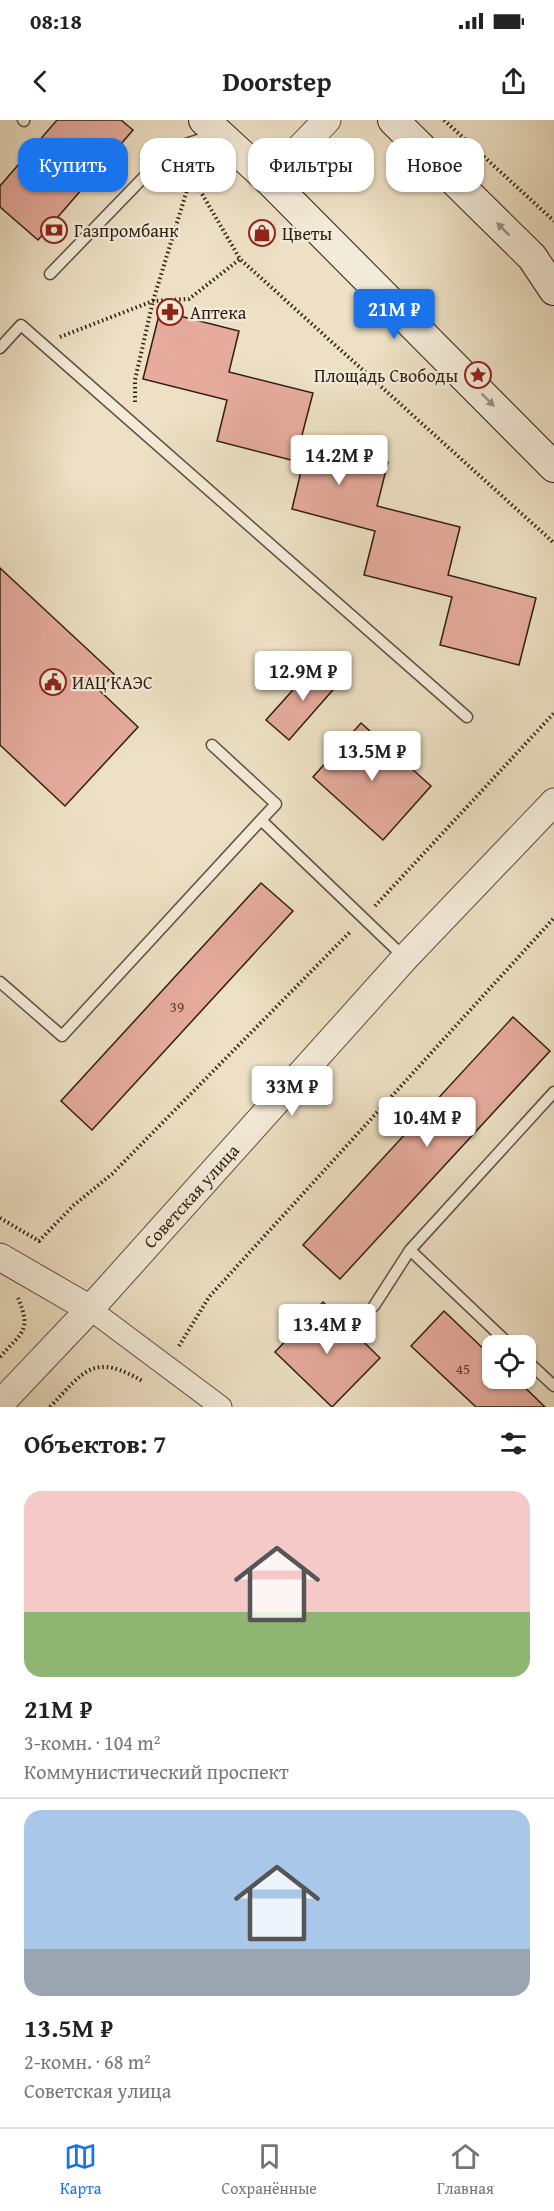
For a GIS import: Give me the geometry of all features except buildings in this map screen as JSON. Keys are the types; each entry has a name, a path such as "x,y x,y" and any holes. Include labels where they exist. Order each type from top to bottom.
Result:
{"main road":[{"path":"393,120 543,261 554,290"},
{"path":"205,132 248,165"},
{"path":"280,192 554,467"}],"street":[{"path":"309,138 327,120"},
{"name":"Советская улица","path":"0,1404 90,1309 405,958 554,802"},
{"path":"0,1257 90,1309 221,1407"}],"lane":[{"path":"50,274 171,149 205,132"},
{"path":"0,348 21,325 467,717"},
{"path":"0,982 62,1036 276,804 212,745"},
{"path":"261,820 405,958"},
{"path":"374,1306 410,1250 554,1092"},
{"path":"410,1250 499,1335"},
{"path":"536,1369 554,1386"}],"path":[{"path":"444,120 554,221"},
{"path":"135,425 135,380 153,301 187,192"},
{"path":"201,192 240,259 554,543"},
{"path":"43,344 153,301 189,299 240,259"},
{"path":"0,1218 39,1241 74,1205 112,1174 364,918 554,713"},
{"path":"50,1407 81,1374 101,1366 118,1367 152,1388 209,1297 554,918"}],"place":[{"name":"Газпромбанк","path":"54,230"},
{"name":"Цветы","path":"262,233"},
{"name":"Аптека","path":"170,312"},
{"name":"Площадь Свободы","path":"478,375"},
{"name":"ИАЦ КАЭС","path":"53,682"}]}
